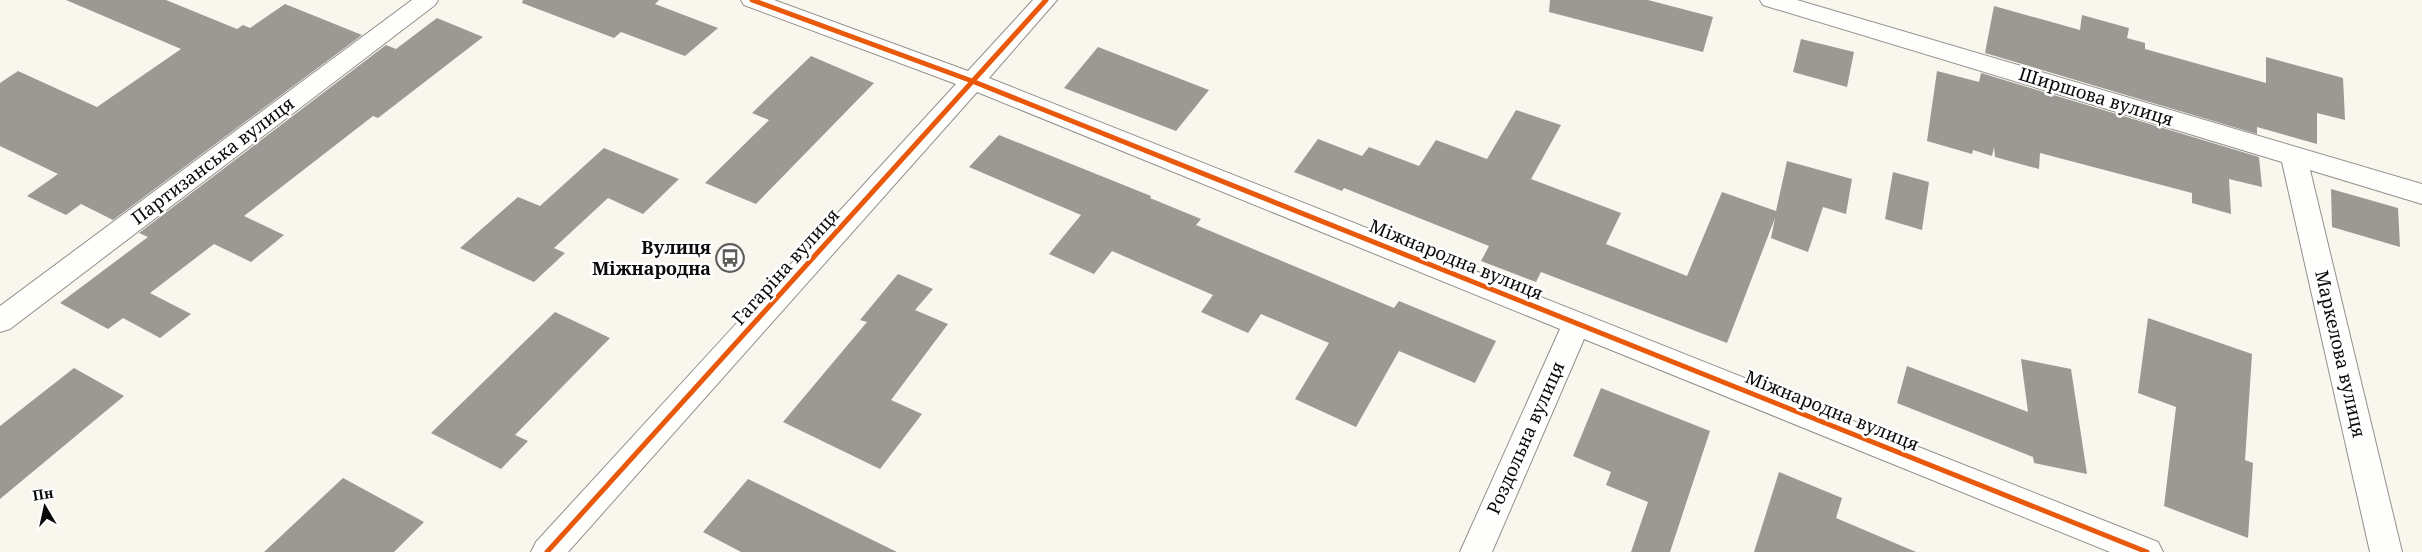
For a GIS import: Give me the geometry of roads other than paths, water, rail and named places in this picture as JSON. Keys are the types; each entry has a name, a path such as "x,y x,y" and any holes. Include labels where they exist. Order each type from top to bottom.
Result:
{"street":[{"name":"Партизанська вулиця","path":"0,321 426,0"},
{"name":"Міжнародна вулиця","path":"752,0 972,81 2147,552"},
{"name":"Гагаріна вулиця","path":"547,552 1046,0"},
{"name":"Ширшова вулиця","path":"1771,0 2422,194"},
{"name":"Маркелова вулиця","path":"2294,157 2386,552"},
{"name":"Роздольна вулиця","path":"1476,552 1576,323"}],"place":[{"name":"Вулиця Міжнародна","path":"730,258"}]}
